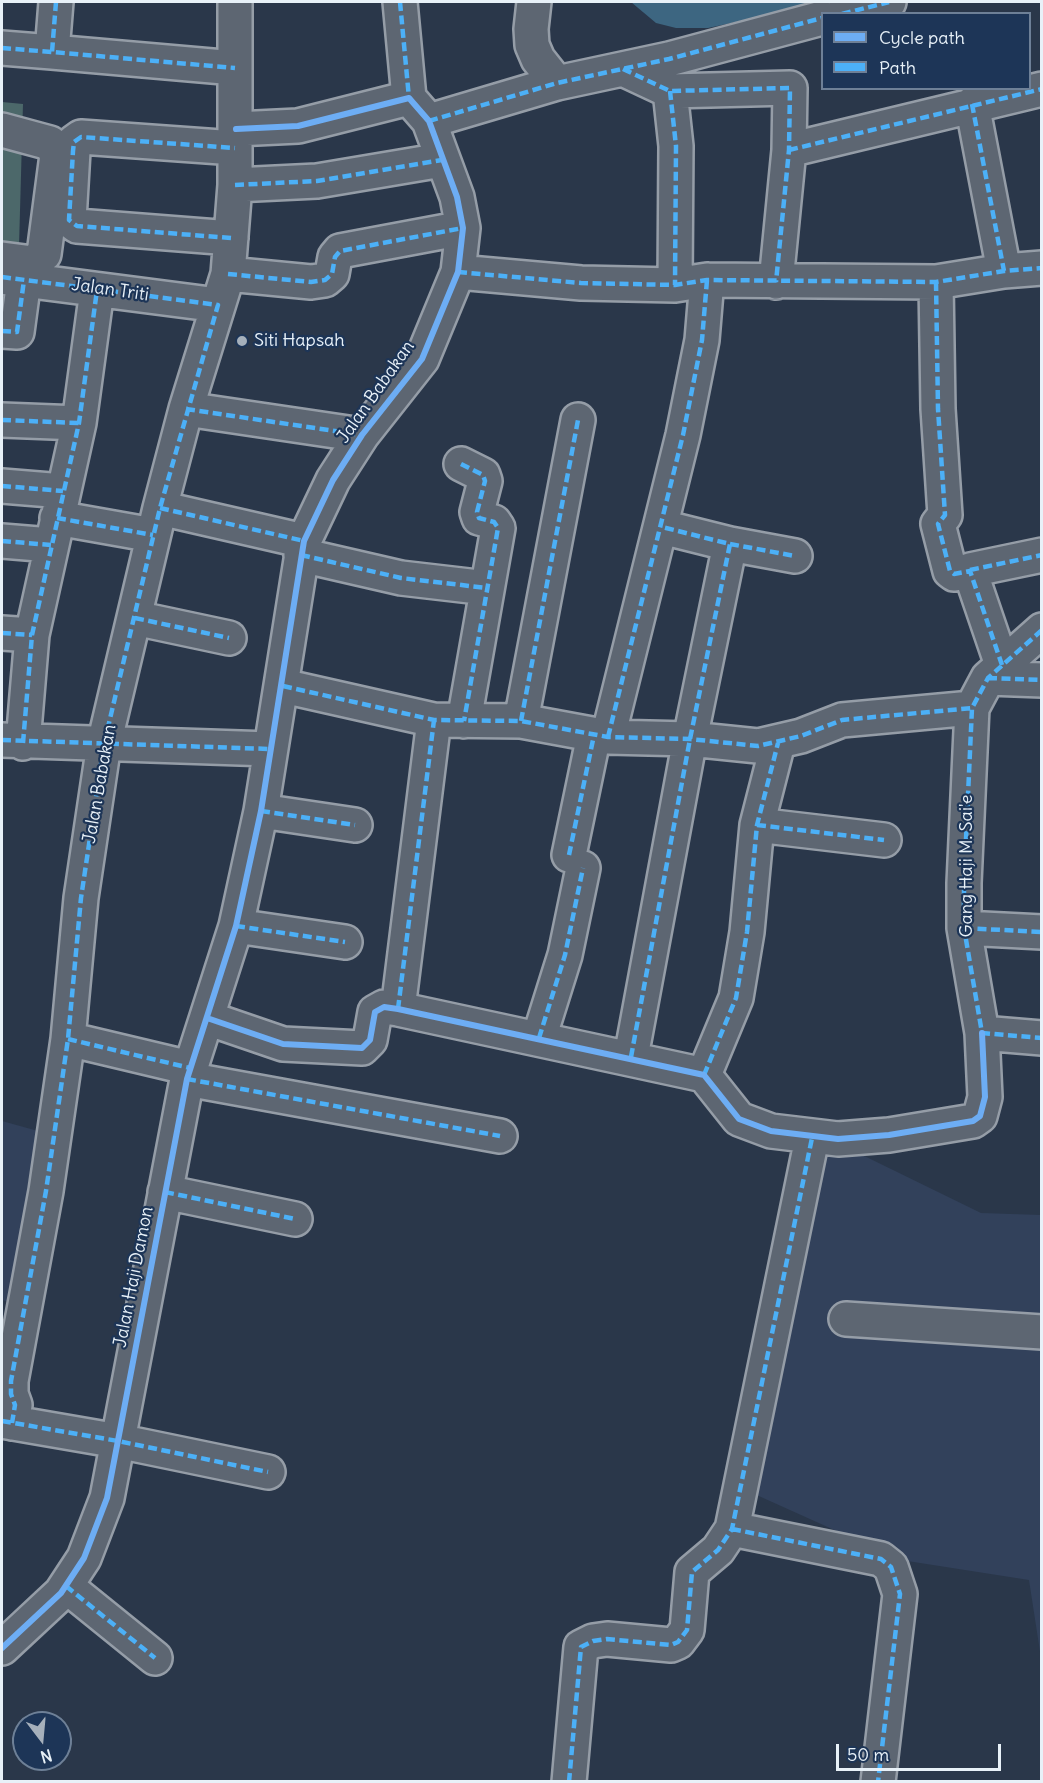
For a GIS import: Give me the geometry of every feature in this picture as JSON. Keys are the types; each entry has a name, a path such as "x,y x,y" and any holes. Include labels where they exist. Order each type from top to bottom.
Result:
{"street":[{"path":"52,52 56,2"},
{"name":"Jalan Babakan","path":"7,1422 15,1405 10,1394 11,1381 46,1191 68,1039 81,898 104,744 156,521 186,409 228,274 235,185 235,2"},
{"name":"Jalan Babakan","path":"244,883 261,811 270,749 283,686 288,635 303,548 333,480 362,435 422,359 458,272 463,228 458,197 419,109 400,2"},
{"path":"534,2 532,45 538,59 557,83"},
{"path":"850,12 889,2"},
{"path":"231,238 77,226 69,220 74,142 81,137 236,139 298,126 419,109 623,69 821,18"},
{"path":"2,48 235,68"},
{"path":"623,69 670,91 790,88 789,150 776,282"},
{"path":"789,150 1041,89"},
{"path":"670,91 676,146 675,285"},
{"path":"972,104 1004,270"},
{"path":"2,130 50,143 57,155 44,254 33,263 24,264 9,272 17,332 2,331"},
{"path":"235,185 317,181 442,160"},
{"path":"228,274 311,282 325,280 332,274 335,257 340,251 463,228"},
{"path":"458,272 581,283 675,285 707,280 936,282 1004,270 1041,268"},
{"name":"Jalan Triti","path":"9,272 97,290 218,305"},
{"path":"539,1038 565,955 576,861 601,736 663,527 702,340 707,280"},
{"path":"936,282 938,409 945,515 938,524 950,571 954,574 1041,555"},
{"path":"97,290 79,423 57,518 17,634 12,742 270,749"},
{"path":"186,409 362,435"},
{"path":"2,420 79,423"},
{"path":"521,721 578,420"},
{"path":"398,1009 449,721 487,588 498,528 494,522 479,518 477,512 485,482 483,475 461,464"},
{"path":"2,486 57,518"},
{"path":"2,541 57,518 156,521 303,548 400,578 487,588"},
{"path":"663,527 730,544 795,556"},
{"path":"631,1057 690,739 730,544"},
{"path":"970,570 995,671"},
{"path":"135,618 229,638"},
{"path":"995,671 1041,630"},
{"path":"995,671 1041,680"},
{"name":"Gang Haji M. Sai'e","path":"812,1138 838,1139 889,1135 974,1121 980,1116 986,1097 982,1033 964,928 964,836 972,708 995,671"},
{"path":"283,686 449,721 521,721 601,736 690,739 758,746 778,742 842,720 972,708"},
{"path":"704,1075 711,1053 736,998 747,932 757,825 778,742"},
{"path":"261,811 355,825"},
{"path":"757,825 884,840"},
{"name":"Jalan Haji Damon","path":"2,1648 66,1586 84,1558 107,1498 188,1074 236,926 244,883"},
{"path":"236,926 345,942"},
{"path":"964,928 1041,932"},
{"path":"207,1018 283,1044 362,1048 370,1040 375,1012 384,1007 398,1009 631,1057 704,1075 724,1104 739,1119 771,1131 812,1138 732,1529 718,1550 692,1572 687,1630 678,1642 671,1645 607,1639 593,1641 581,1647 569,1782"},
{"path":"982,1033 1041,1038"},
{"path":"68,1039 188,1074 500,1136"},
{"path":"165,1192 295,1219"},
{"path":"846,1319 1041,1332"},
{"path":"7,1422 118,1440 268,1472"},
{"path":"732,1529 881,1559 891,1567 900,1594 878,1782"},
{"path":"66,1586 155,1658"}],"shaded area":[{"path":"631,2 818,2 708,28 676,28 656,23"},
{"path":"2,1121 38,1131 10,1302 2,1300"},
{"path":"815,1146 848,1148 981,1213 1041,1215 1041,1658 1029,1580 901,1560 741,1488"}],"green space":[{"path":"2,102 23,104 18,282 2,281"}],"marked path":[{"path":"56,2 52,52 235,68"},
{"path":"400,2 409,98"},
{"path":"850,12 889,2"},
{"path":"429,121 557,83 669,59 821,18"},
{"path":"2,48 52,52"},
{"path":"623,69 670,91 790,88 789,150 776,282"},
{"path":"789,150 1042,89"},
{"path":"670,91 676,146 675,285"},
{"path":"972,104 1004,271"},
{"path":"231,238 77,226 69,220 74,142 81,137 235,148"},
{"path":"235,185 317,181 442,160"},
{"path":"228,274 311,282 325,280 332,274 335,257 340,251 463,228"},
{"path":"458,272 581,283 675,285 707,280 936,282 1004,271 1042,268"},
{"path":"2,277 218,305 160,508 104,744 81,898 68,1039 46,1191 11,1381 11,1394 15,1405 12,1423"},
{"path":"2,331 17,332 24,280"},
{"path":"608,737 683,435 702,340 707,280"},
{"path":"936,282 938,409 945,515 938,524 950,571 954,574 970,571 1002,665"},
{"path":"23,743 32,635 79,423 97,290"},
{"path":"186,409 362,435"},
{"path":"2,420 79,423"},
{"path":"521,721 578,420"},
{"path":"461,464 483,475 485,481 477,512 479,518 494,522 498,528 464,721"},
{"path":"2,486 63,491"},
{"path":"160,508 304,541"},
{"path":"57,518 153,535"},
{"path":"631,1057 690,739 730,544 662,527"},
{"path":"2,541 51,545"},
{"path":"730,544 795,556"},
{"path":"301,555 401,578 487,588"},
{"path":"970,570 1042,555"},
{"path":"135,618 229,638"},
{"path":"1042,630 988,678 972,708 964,883 964,928 982,1033 1042,1038"},
{"path":"2,633 32,635"},
{"path":"988,678 1042,680"},
{"path":"283,686 434,720 521,721 608,737 690,739 758,746 801,736 842,720 972,708"},
{"path":"398,1009 434,720"},
{"path":"569,855 594,735"},
{"path":"2,740 270,749"},
{"path":"704,1075 736,998 747,932 757,825 778,743"},
{"path":"261,811 355,825"},
{"path":"757,825 884,840"},
{"path":"539,1038 565,955 583,868"},
{"path":"236,926 345,942"},
{"path":"964,928 1042,932"},
{"path":"68,1039 190,1068"},
{"path":"187,1079 500,1136"},
{"path":"569,1782 581,1647 593,1641 607,1639 671,1645 678,1642 687,1630 692,1572 718,1550 732,1529 812,1138"},
{"path":"165,1192 295,1219"},
{"path":"2,1421 118,1441 268,1472"},
{"path":"732,1529 881,1559 891,1567 900,1594 878,1782"},
{"path":"66,1586 155,1658"}],"cycle path":[{"path":"2,1648 61,1593 84,1558 107,1498 187,1079 236,926 261,811 304,541 333,480 362,435 422,359 458,272 463,228 457,197 429,121 409,98 298,126 236,129"},
{"path":"207,1018 283,1044 362,1048 370,1040 375,1012 384,1007 398,1009 704,1075 739,1119 771,1131 838,1139 889,1135 973,1121 980,1116 985,1097 982,1033"}],"place":[{"name":"Siti Hapsah","path":"242,341"}]}
